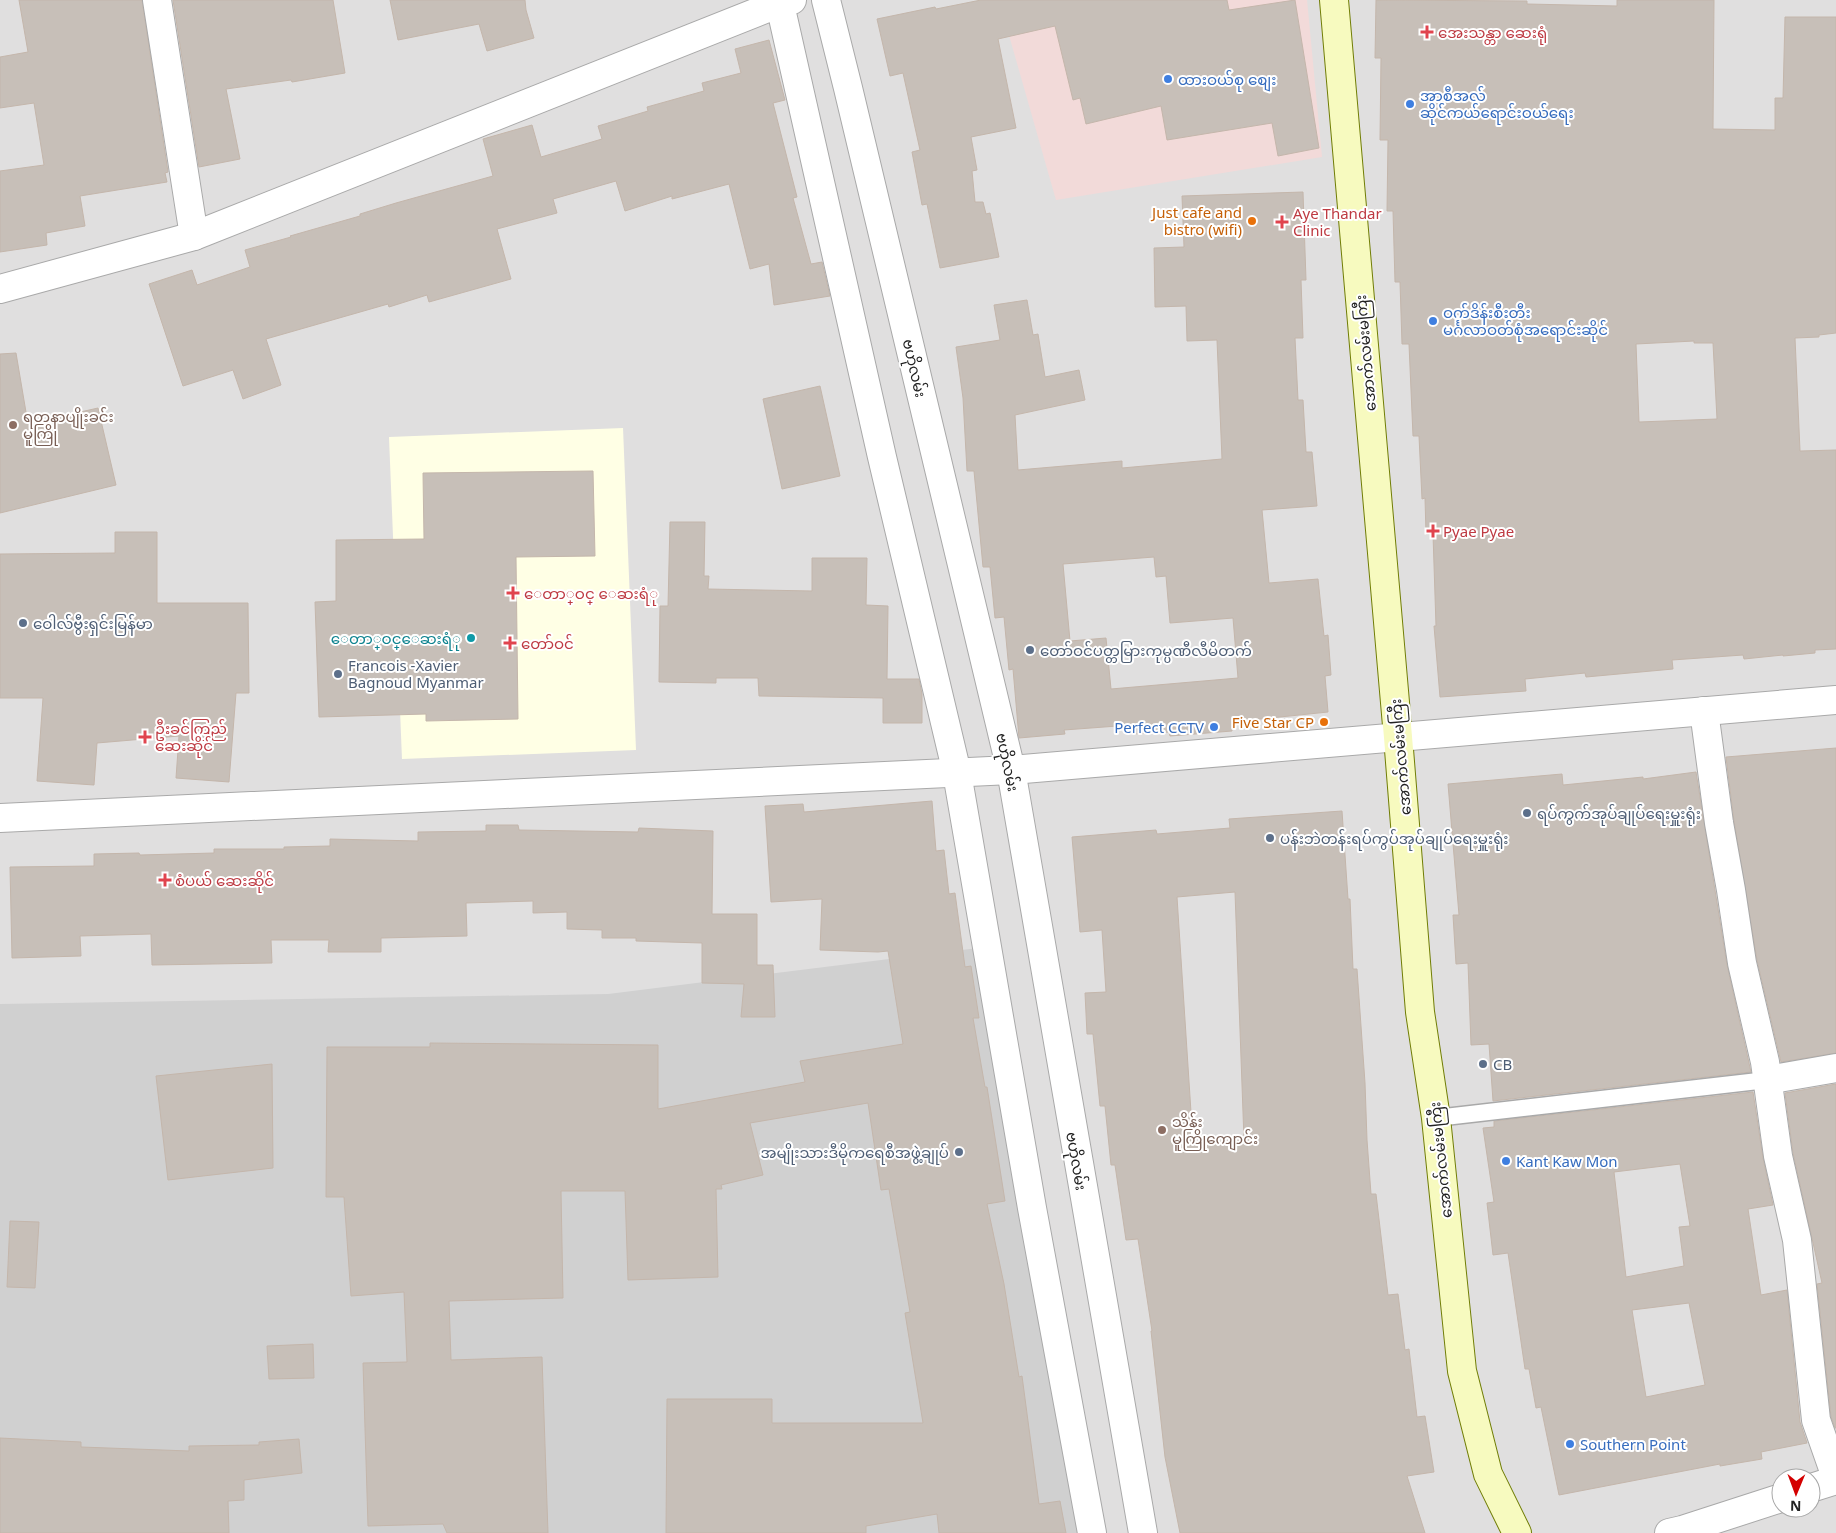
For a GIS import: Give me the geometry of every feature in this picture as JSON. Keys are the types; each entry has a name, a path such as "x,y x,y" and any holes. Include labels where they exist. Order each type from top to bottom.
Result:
{"main road":[{"name":"အောက်လမ်းမကြီး","path":"1334,0 1420,1012 1436,1118 1462,1372 1488,1474 1517,1533"}],"street":[{"path":"157,0 194,236"},
{"name":"ဗဟိုလမ်း","path":"826,0 1011,770 1143,1533"},
{"path":"0,289 194,236 784,1 882,457 957,773 1032,1208 1092,1533"},
{"path":"0,818 1011,770 1836,700"},
{"path":"1704,711 1719,823 1742,963 1767,1080 1778,1156 1797,1240 1816,1420 1836,1479 1821,1484"},
{"path":"1767,1080 1836,1068"},
{"path":"1669,1533 1771,1501"}],"lane":[{"path":"1436,1118 1767,1080"}],"shaded area":[{"path":"0,0 1836,0 1836,1533 0,1533"},
{"name":"ထားဝယ်စု စျေး","path":"999,0 1307,0 1322,157 1056,200"},
{"name":"ေတာ္ဝင္ ေဆးရံု","path":"623,428 636,750 402,759 389,437"},
{"path":"978,948 1078,1533 0,1533 0,1004 608,994"}],"building":[{"path":"19,0 142,0 168,172 165,173 167,182 80,196 85,226 46,233 47,245 0,252 0,171 44,165 34,103 0,108 0,57 28,52"},
{"path":"173,0 333,0 345,73 292,82 291,80 226,89 240,159 199,167"},
{"path":"390,0 525,0 534,38 487,51 479,24 398,40"},
{"path":"981,0 1227,0 1229,10 1295,0 1319,148 1278,156 1272,123 1167,140 1161,106 1086,124 1080,98 1073,100 1055,26 998,39 1016,128 971,137 977,170 972,171 975,202 983,202 986,214 990,213 999,257 940,268 927,204 922,205 912,152 920,150 903,73 890,76 877,19"},
{"path":"1376,0 1527,1 1527,4 1617,6 1617,0 1714,0 1713,129 1775,130 1775,98 1783,98 1785,17 1836,17 1836,333 1819,335 1819,337 1795,338 1800,451 1836,450 1836,649 1815,650 1815,653 1744,659 1743,655 1672,660 1673,669 1586,677 1585,673 1525,679 1526,691 1440,697 1434,626 1436,626 1433,534 1426,534 1425,498 1422,499 1419,436 1413,436 1409,344 1402,344 1400,282 1395,282 1393,211 1387,211 1388,140 1380,140 1381,58 1375,58","holes":["1694,341 1694,343 1713,343 1717,419 1639,422 1636,344"]},
{"path":"769,40 785,100 773,103 797,197 793,198 811,264 822,262 830,296 774,305 769,264 750,269 729,184 672,199 672,196 625,211 616,181 553,199 557,213 497,229 511,279 429,302 427,295 389,307 388,304 266,339 281,385 243,399 233,370 183,386 149,284 192,270 197,285 250,267 245,250 360,216 360,214 396,203 493,176 483,139 532,125 541,157 602,139 598,126 648,111 647,107 704,91 702,83 741,73 735,49"},
{"path":"1303,192 1306,280 1301,280 1303,338 1295,338 1298,400 1303,400 1306,452 1312,452 1317,506 1262,510 1269,583 1318,579 1324,636 1328,635 1331,675 1325,676 1328,712 1232,722 1232,731 1170,736 1169,732 1132,734 1131,725 1064,730 1065,734 1019,738 1013,669 1009,670 1004,617 995,618 990,567 983,567 974,471 967,471 963,398 956,347 1000,340 994,305 1027,300 1033,335 1038,334 1045,377 1079,370 1085,400 1015,415 1018,470 1122,461 1122,468 1222,459 1217,340 1187,341 1186,306 1155,307 1154,248 1184,247 1182,196","holes":["1154,557 1156,577 1166,576 1170,623 1233,618 1238,678 1111,689 1106,638 1070,641 1063,564"]},
{"path":"16,353 28,424 98,408 116,485 0,513 0,354"},
{"path":"820,386 840,476 782,489 763,399"},
{"name":"ေတာ္ဝင္ေဆးရံု","path":"593,471 595,556 516,557 518,719 426,721 426,714 319,717 315,602 336,601 336,540 424,539 423,473"},
{"path":"670,522 705,522 704,576 709,576 708,589 812,591 812,558 867,558 866,605 888,606 887,679 919,679 922,694 922,723 883,723 883,698 759,696 758,678 716,678 716,683 659,682 660,606 668,606"},
{"path":"115,532 157,532 157,603 248,603 249,693 236,693 229,782 176,778 179,736 97,743 94,785 37,781 43,698 0,698 0,554 115,553"},
{"path":"1836,748 1836,1053 1781,1062 1757,960 1734,821 1726,757"},
{"path":"1696,772 1727,965 1751,1072 1493,1101 1489,1044 1471,1045 1468,963 1456,964 1453,915 1459,915 1448,784 1562,774 1563,785 1643,777 1643,779"},
{"path":"932,801 936,851 944,850 949,894 955,893 965,967 971,966 979,1018 973,1018 985,1087 987,1087 1005,1201 987,1204 1004,1284 1019,1377 1022,1376 1039,1504 1060,1501 1066,1533 939,1533 937,1514 866,1526 866,1533 666,1533 667,1399 772,1399 772,1423 923,1423 905,1313 910,1312 889,1189 881,1190 868,1103 750,1123 763,1175 721,1185 722,1189 716,1189 718,1277 628,1280 625,1191 561,1191 563,1298 449,1301 451,1360 542,1357 548,1533 447,1533 443,1524 368,1526 363,1363 407,1362 404,1292 351,1296 344,1197 326,1197 327,1047 430,1047 430,1043 658,1045 658,1109 805,1082 800,1061 903,1044 888,951 820,950 822,899 771,902 765,806 803,804 804,812"},
{"path":"1342,811 1348,899 1350,899 1353,969 1357,969 1371,1194 1376,1194 1388,1295 1398,1294 1405,1350 1409,1349 1417,1417 1425,1416 1434,1472 1407,1476 1425,1533 1180,1533 1165,1457 1152,1331 1138,1239 1126,1240 1115,1165 1111,1165 1105,1106 1100,1106 1093,1034 1087,1034 1085,993 1106,992 1102,930 1080,932 1072,837 1156,830 1157,834 1230,828 1229,819","holes":["1235,892 1244,1140 1193,1143 1177,897"]},
{"path":"486,825 518,825 519,830 638,832 639,828 713,831 712,914 757,914 757,965 773,965 775,1017 741,1017 744,984 702,983 702,943 636,941 636,938 602,938 602,930 567,929 567,912 533,913 533,901 466,903 467,936 381,938 381,952 328,952 329,940 271,940 272,963 152,965 151,934 80,936 81,956 12,958 10,867 94,866 94,854 139,853 140,855 214,853 214,849 284,849 284,847 330,846 330,839 418,841 418,832 486,831"},
{"path":"272,1064 273,1168 168,1180 156,1076"},
{"path":"1836,1084 1835,1428 1831,1417 1817,1284 1822,1283 1793,1153 1785,1093"},
{"path":"1753,1092 1763,1158 1773,1205 1748,1209 1761,1295 1787,1290 1800,1422 1807,1443 1761,1452 1762,1459 1720,1466 1720,1464 1559,1495 1541,1407 1536,1408 1529,1369 1525,1369 1508,1253 1493,1255 1487,1203 1494,1202 1483,1128 1494,1127 1494,1121","holes":["1680,1164 1690,1226 1679,1227 1684,1266 1626,1277 1614,1172","1689,1303 1705,1385 1646,1397 1632,1310"]},
{"path":"10,1221 39,1222 35,1288 7,1287"},
{"path":"313,1344 314,1378 269,1379 267,1346"},
{"path":"0,1438 81,1442 81,1447 189,1451 189,1446 259,1445 259,1442 299,1439 302,1473 244,1480 244,1500 228,1501 229,1533 0,1533"}],"place":[{"name":"အေးသန္တာ ဆေးရုံ","path":"1427,32"},
{"name":"ထားဝယ်စု စျေး","path":"1168,79"},
{"name":"အာစီအလ် ဆိုင်ကယ်ရောင်းဝယ်ရေး","path":"1410,104"},
{"name":"Just cafe and bistro (wifi)","path":"1252,221"},
{"name":"Aye Thandar Clinic","path":"1282,222"},
{"name":"ဝက်ဒိန်းစီးတီး မင်္ဂလာဝတ်စုံအရောင်းဆိုင်","path":"1433,321"},
{"name":"ရတနာပျိုးခင်း မူကြို","path":"13,425"},
{"name":"Pyae Pyae","path":"1433,531"},
{"name":"ေတာ္ဝင္ ေဆးရံု","path":"513,593"},
{"name":"ဝေါလ်ဗွီးရှင်းမြန်မာ","path":"23,623"},
{"name":"ေတာ္ဝင္ေဆးရံု","path":"471,638"},
{"name":"တော်ဝင်","path":"510,643"},
{"name":"တော်ဝင်ပတ္တမြားကုမ္ပဏီလီမိတက်","path":"1030,650"},
{"name":"Francois -Xavier Bagnoud Myanmar","path":"338,674"},
{"name":"Five Star CP","path":"1324,722"},
{"name":"Perfect CCTV","path":"1214,727"},
{"name":"ဦးခင်ကြည် ဆေးဆိုင်","path":"145,737"},
{"name":"ရပ်ကွက်အုပ်ချုပ်ရေးမှူးရုံး","path":"1527,813"},
{"name":"ပန်းဘဲတန်းရပ်ကွပ်အုပ်ချုပ်ရေးမှူးရုံး","path":"1270,838"},
{"name":"စံပယ် ဆေးဆိုင်","path":"165,880"},
{"name":"CB","path":"1483,1064"},
{"name":"သိန်း မူကြိုကျောင်း","path":"1162,1130"},
{"name":"အမျိုးသားဒီမိုကရေစီအဖွဲ့ချုပ်","path":"959,1152"},
{"name":"Kant Kaw Mon","path":"1506,1161"},
{"name":"Southern Point","path":"1570,1444"}]}
